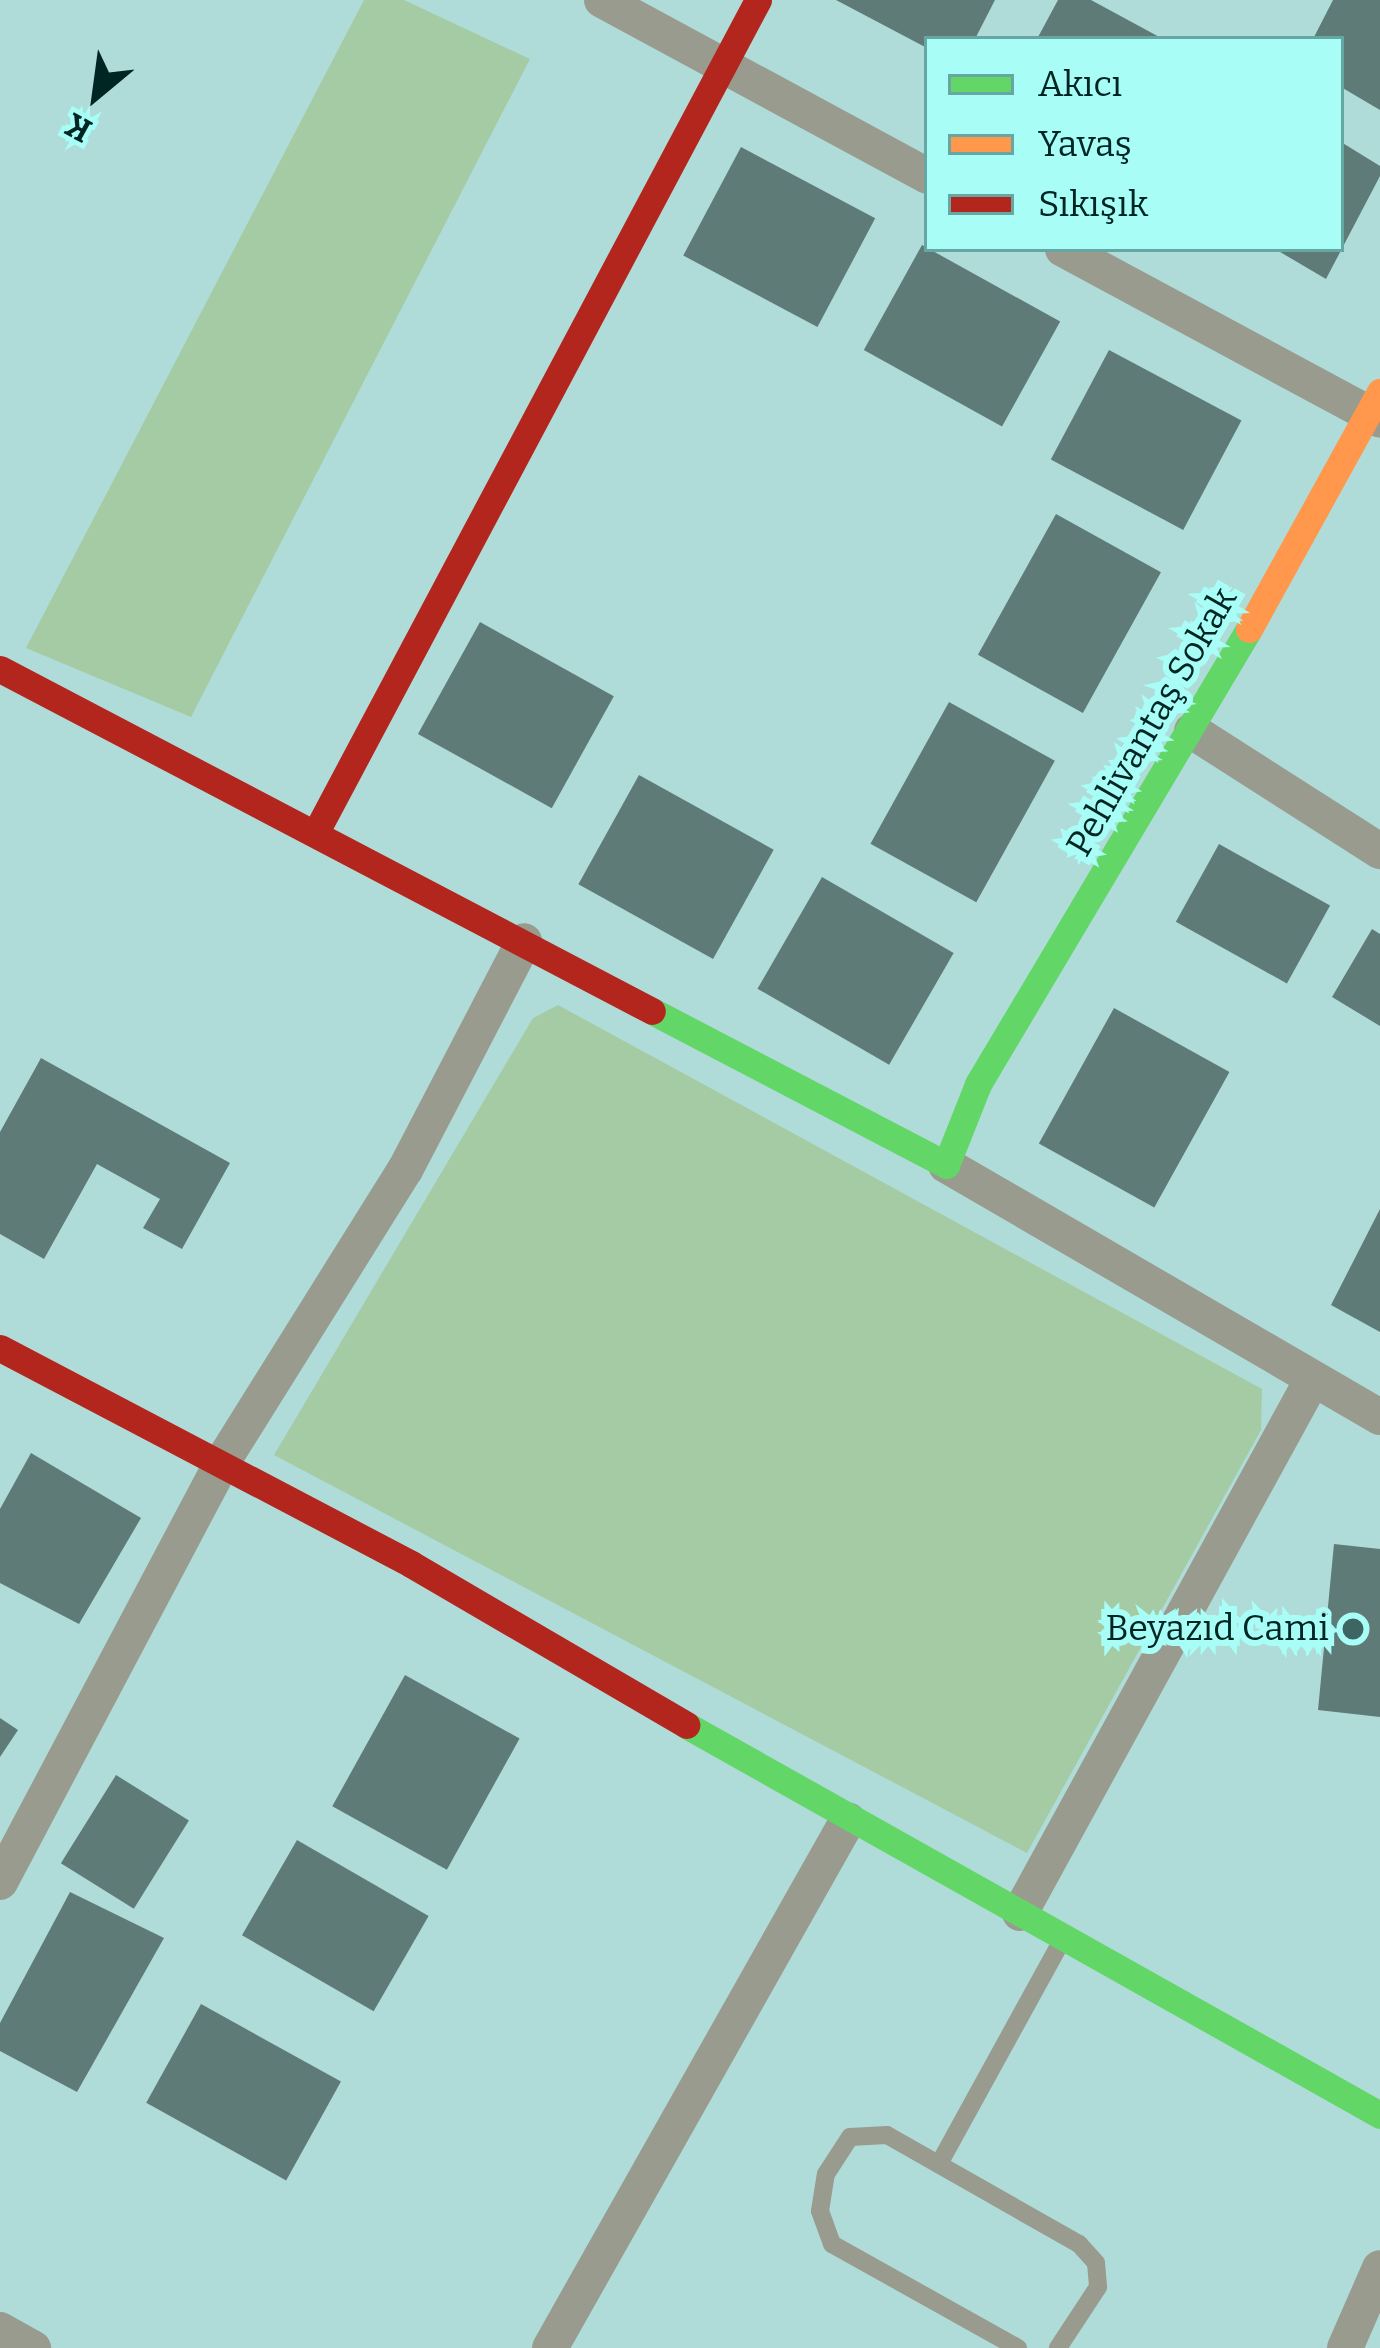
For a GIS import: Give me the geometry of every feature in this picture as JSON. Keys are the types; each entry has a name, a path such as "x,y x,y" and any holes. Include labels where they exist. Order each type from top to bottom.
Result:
{"street":[{"path":"602,0 924,174"},
{"path":"316,830 758,0"},
{"path":"1069,252 1376,409"},
{"name":"Pehlivantaş Sokak","path":"946,1166 978,1084 1192,731 1376,409"},
{"path":"0,668 316,830 946,1166 1380,1418"},
{"path":"1192,731 1380,851"},
{"path":"0,1882 221,1464 405,1171 524,940"},
{"path":"0,1348 411,1564 848,1820 1380,2115"},
{"path":"1020,1912 1312,1379"},
{"path":"550,2348 848,1820"},
{"path":"1345,2348 1380,2268"},
{"path":"0,2330 34,2348"}],"lane":[{"path":"939,2164 1064,1937"},
{"path":"1018,2348 832,2244 820,2211 826,2174 850,2137 887,2135 1079,2244 1096,2263 1098,2287 1058,2348"}],"green space":[{"path":"364,0 404,0 530,59 191,717 26,648"},
{"path":"558,1005 1262,1389 1261,1430 1027,1853 274,1455 533,1018"}],"building":[{"path":"836,0 995,0 977,36 924,36 924,46"},
{"path":"1058,0 1091,0 1157,36 1039,36"},
{"path":"1333,0 1380,0 1380,110 1344,89 1344,36 1315,36"},
{"path":"1344,144 1380,166 1380,176 1344,245"},
{"path":"741,147 875,218 817,327 683,256"},
{"path":"922,245 924,252 935,252 1060,322 1002,427 864,350"},
{"path":"1280,252 1340,252 1326,279"},
{"path":"1109,350 1241,420 1183,530 1051,459"},
{"path":"1056,514 1161,572 1083,713 978,655"},
{"path":"480,622 614,696 552,808 418,734"},
{"path":"949,702 1055,761 976,902 870,844"},
{"path":"639,775 774,850 713,959 578,884"},
{"path":"1219,844 1330,906 1287,983 1176,922"},
{"path":"822,877 954,953 889,1065 758,989"},
{"path":"1372,929 1380,934 1380,1026 1332,997"},
{"path":"1114,1008 1229,1072 1154,1208 1039,1144"},
{"path":"41,1058 230,1163 182,1249 143,1228 160,1199 97,1164 44,1259 0,1234 0,1132"},
{"path":"1380,1209 1380,1332 1331,1305"},
{"path":"31,1453 141,1518 79,1624 0,1583 0,1509"},
{"name":"Beyazıd Cami","path":"1334,1544 1380,1549 1380,1717 1318,1710"},
{"path":"405,1675 520,1739 447,1870 332,1806"},
{"path":"0,1718 18,1730 0,1757"},
{"path":"116,1775 189,1821 134,1909 61,1863"},
{"path":"297,1840 429,1916 374,2011 242,1935"},
{"path":"70,1892 164,1938 77,2092 0,2051 0,2023"},
{"path":"201,2004 341,2082 286,2180 146,2103"}],"traffic: fast":[{"path":"652,1011 946,1165 978,1084 1249,629"},
{"path":"686,1725 1380,2115"}],"traffic: slow":[{"path":"1249,629 1380,392"}],"traffic: jam":[{"path":"317,830 758,0"},
{"path":"0,669 652,1011"},
{"path":"0,1348 411,1564 686,1725"}],"place":[{"name":"Beyazıd Cami","path":"1353,1629"}]}
